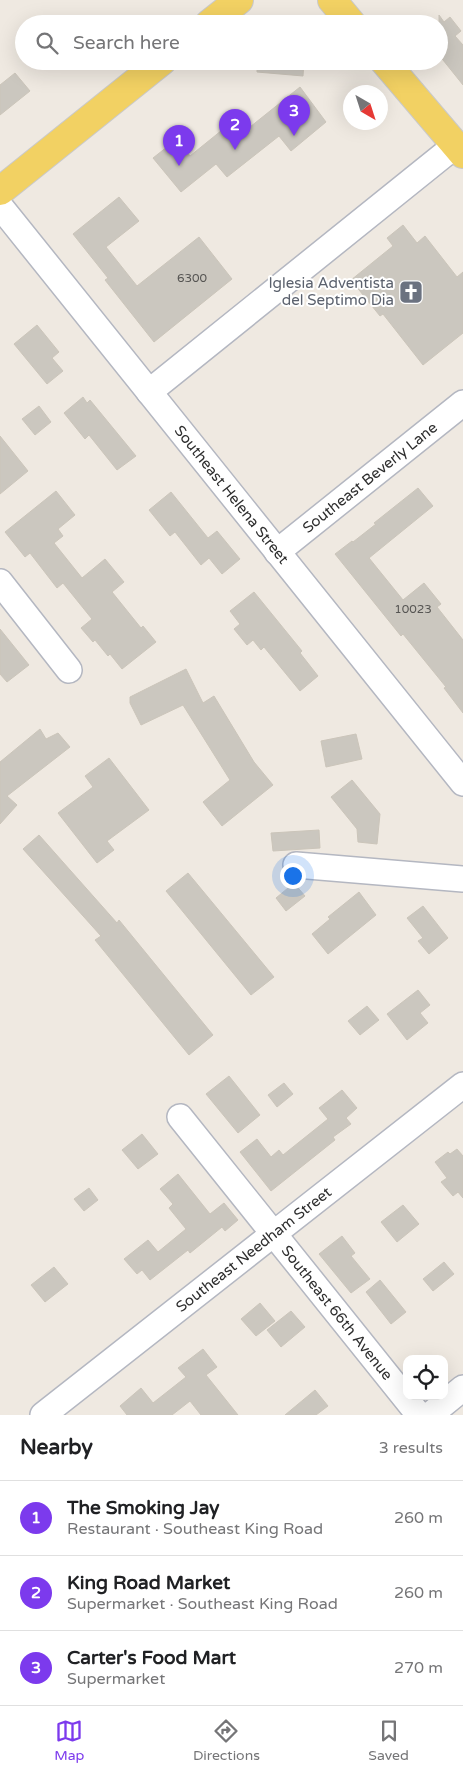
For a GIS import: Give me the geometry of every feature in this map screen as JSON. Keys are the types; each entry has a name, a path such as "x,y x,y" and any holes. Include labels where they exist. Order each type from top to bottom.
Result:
{"main road":[{"path":"220,15 239,0"},
{"path":"332,0 344,15"},
{"path":"0,191 151,70"},
{"path":"392,70 460,149"}],"street":[{"path":"150,392 460,149"},
{"name":"Southeast Helena Street","path":"0,206 463,783"},
{"name":"Southeast Beverly Lane","path":"277,552 463,403"},
{"path":"0,582 69,670"},
{"path":"296,865 463,879"},
{"name":"Southeast Needham Street","path":"43,1415 463,1085"},
{"name":"Southeast 66th Avenue","path":"180,1118 419,1415"},
{"path":"430,1415 463,1388"}],"building":[{"path":"450,17 461,31 455,36 463,45 463,85 448,66 448,19"},
{"path":"257,70 303,70 303,76 257,72"},
{"path":"15,73 30,91 0,115 0,85"},
{"path":"300,87 326,122 291,151 279,136 227,177 216,164 181,192 153,158 177,139 190,156 232,122 237,128 245,121 250,127"},
{"path":"119,197 139,221 106,247 137,286 199,237 232,279 154,342 105,280 108,278 73,234"},
{"name":"Iglesia Adventista del Septimo Dia","path":"403,225 417,243 425,236 457,277 463,272 463,333 423,365 383,314 380,316 351,280 393,246 387,238"},
{"path":"37,325 59,352 52,358 63,371 47,384 14,344"},
{"path":"83,397 87,403 90,400 136,456 117,470 89,435 85,439 64,413"},
{"path":"39,406 51,422 35,435 22,419"},
{"path":"0,436 28,471 0,494"},
{"path":"418,488 433,506 369,558 403,600 424,583 441,604 437,607 463,640 463,713 444,688 446,687 403,634 401,636 335,554 376,524 374,523"},
{"path":"56,491 75,515 58,529 63,536 54,543 82,578 105,559 124,582 112,592 141,628 143,626 156,642 122,669 110,654 108,656 95,640 93,642 81,628 92,619 63,583 57,588 30,553 25,557 5,532"},
{"path":"171,492 208,538 217,531 240,559 222,574 209,558 201,565 175,532 170,536 149,510"},
{"path":"254,592 302,651 300,653 318,676 300,691 264,647 261,650 253,640 247,645 234,629 240,624 230,611"},
{"path":"0,629 29,665 7,682 0,674"},
{"path":"186,669 203,703 214,696 254,762 273,785 222,826 203,802 230,780 183,705 141,725 130,703 130,697"},
{"path":"40,729 46,739 58,733 70,747 7,796 17,805 0,824 0,762"},
{"path":"356,734 362,759 326,767 321,741"},
{"path":"109,758 149,810 107,841 114,850 97,863 58,813 93,787 85,776"},
{"path":"352,780 380,814 377,844 358,842 357,829 331,797"},
{"path":"319,830 320,848 273,851 271,833"},
{"path":"39,835 117,923 119,920 213,1035 189,1055 95,940 101,936 23,849"},
{"path":"188,873 274,977 251,995 166,891"},
{"path":"294,883 305,896 286,911 276,898"},
{"path":"359,892 376,915 328,954 312,934 330,919 328,917"},
{"path":"423,906 448,938 429,954 418,941 423,938 407,918"},
{"path":"418,990 430,1005 420,1013 428,1023 407,1040 387,1014"},
{"path":"367,1006 379,1020 360,1035 348,1021"},
{"path":"229,1076 260,1115 238,1133 206,1094"},
{"path":"284,1083 293,1094 277,1107 268,1095"},
{"path":"342,1090 357,1108 346,1118 351,1124 333,1137 335,1140 271,1191 240,1152 257,1139 271,1157 279,1150 283,1155 328,1119 319,1108"},
{"path":"142,1134 158,1154 138,1169 122,1150"},
{"path":"457,1149 463,1156 463,1198 458,1192 453,1196 441,1182 447,1178 435,1162 448,1152 450,1154"},
{"path":"178,1174 210,1214 224,1203 238,1220 225,1231 222,1227 190,1253 188,1250 150,1280 142,1270 137,1274 124,1259 148,1240 158,1252 186,1229 169,1208 173,1204 160,1189"},
{"path":"89,1188 98,1200 84,1211 74,1199"},
{"path":"403,1205 419,1224 397,1242 381,1222"},
{"path":"342,1236 355,1253 351,1256 370,1279 351,1293 319,1254"},
{"path":"444,1262 454,1274 433,1291 423,1279"},
{"path":"54,1267 68,1284 45,1302 31,1285"},
{"path":"380,1280 406,1312 391,1324 366,1292"},
{"path":"260,1303 275,1321 256,1336 241,1319"},
{"path":"291,1311 305,1327 281,1347 267,1330"},
{"path":"203,1349 217,1367 206,1375 238,1415 201,1415 190,1401 172,1415 127,1415 120,1406 141,1388 153,1403 186,1377 178,1368"},
{"path":"315,1390 328,1406 316,1415 285,1415"}],"place":[{"name":"Carter's Food Mart","path":"294,136"},
{"name":"King Road Market","path":"235,150"},
{"name":"The Smoking Jay","path":"179,166"},
{"name":"Iglesia Adventista del Septimo Dia","path":"411,292"}]}
